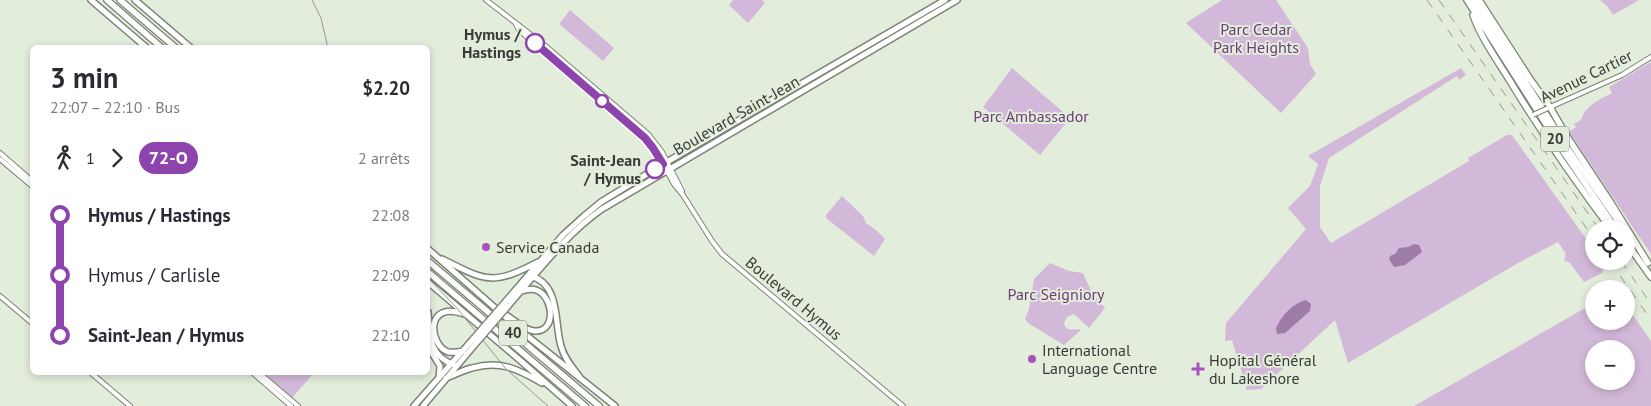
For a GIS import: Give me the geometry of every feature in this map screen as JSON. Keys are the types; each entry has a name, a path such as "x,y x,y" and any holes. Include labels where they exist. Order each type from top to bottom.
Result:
{"highway":[{"path":"106,0 159,45"},
{"path":"120,0 173,45"},
{"path":"1479,0 1608,199 1649,270"},
{"path":"1470,2 1477,26 1571,175 1604,220"},
{"name":"20","path":"1470,2 1565,154 1610,220"},
{"name":"20","path":"1470,2 1617,220"},
{"path":"128,18 154,45"},
{"path":"154,29 178,45"},
{"path":"1635,247 1649,270"},
{"path":"1635,253 1649,270"},
{"path":"1635,256 1649,270"},
{"name":"40","path":"430,262 599,406"},
{"name":"40","path":"430,274 585,406"}],"main road":[{"path":"91,0 144,45"},
{"path":"135,0 188,45"},
{"name":"Boulevard Saint-Jean","path":"507,303 521,291 541,260 566,232 590,210 665,163 945,0"},
{"name":"Boulevard Saint-Jean","path":"414,406 439,378 454,365 530,276 594,215 668,169 958,0"},
{"path":"430,251 526,335 614,406"},
{"path":"437,257 472,274 489,278 515,274 541,260"},
{"path":"530,276 545,285 551,293 562,350 570,364 584,381"},
{"path":"430,284 572,406"},
{"path":"497,310 529,330 537,331 545,327 550,320 550,313 544,296 536,290 521,291"},
{"path":"463,351 451,352 442,348 435,336 434,325 437,316 444,311 454,311 467,315"},
{"name":"Boulevard Saint-Jean","path":"423,406 446,378 463,351 476,339"},
{"path":"430,340 439,356 454,365"},
{"path":"430,340 430,350 440,366 439,378"},
{"path":"446,378 477,367 502,365 519,370 550,387"}],"street":[{"name":"Boulevard Hymus","path":"486,0 516,24 519,30 563,64 642,135 665,163 683,195 722,254 903,406"},
{"name":"Avenue Cartier","path":"1532,115 1622,75 1651,58"},
{"path":"0,153 30,179"},
{"path":"0,159 30,184"},
{"path":"0,296 30,321"},
{"path":"94,375 130,406"},
{"path":"259,375 292,406"},
{"path":"259,375 298,406"}],"green space":[{"path":"733,0 762,0 765,3 748,23 729,5"},
{"name":"Parc Cedar Park Heights","path":"1222,0 1276,0 1308,48 1310,64 1316,74 1281,113 1186,23"},
{"path":"1600,0 1639,0 1613,15"},
{"path":"570,10 614,48 603,61 559,24"},
{"path":"1651,62 1651,254 1635,230 1635,220 1628,220 1569,132 1576,127 1574,124 1581,120 1586,110 1612,93 1609,87"},
{"name":"Parc Ambassador","path":"1012,68 1070,118 1040,155 983,107"},
{"path":"1461,68 1466,75 1459,80 1457,76 1329,158 1320,186 1320,227 1331,243 1469,161 1468,158 1507,135 1512,135 1585,237 1585,270 1602,270 1602,273 1584,282 1570,263 1564,260 1566,254 1558,242 1518,263 1348,363 1335,320 1261,389 1247,390 1232,340 1225,341 1226,323 1306,229 1288,208 1310,186 1318,164 1308,156"},
{"path":"807,83 805,87 674,163"},
{"path":"842,196 863,216 866,223 885,239 874,256 826,218 826,215"},
{"name":"Parc Seigniory","path":"1050,263 1069,271 1083,273 1092,293 1105,308 1089,328 1074,314 1067,317 1064,323 1066,328 1081,330 1064,345 1028,323 1025,319 1029,309 1034,279"},
{"path":"1585,308 1585,330 1635,330 1635,318 1651,341 1651,406 1414,406"},
{"path":"266,375 312,375 292,398"}],"shaded area":[{"path":"1414,244 1419,245 1422,252 1405,265 1394,267 1389,259 1390,256 1395,254 1399,248"},
{"path":"1306,300 1311,304 1310,311 1285,333 1277,334 1276,328 1284,314 1296,304"}],"tram line":[{"path":"312,0 321,18 327,45"},
{"path":"430,280 456,307 506,369 548,406"}],"railway":[{"path":"1427,0 1585,226"},
{"path":"1439,0 1593,220"},
{"path":"1616,270 1651,320"},
{"path":"1627,270 1651,304"}],"bus line":[{"name":"72-O","path":"535,43 645,138 663,164 655,169"}],"place":[{"name":"Hymus / Hastings","path":"535,43"},
{"name":"Saint-Jean / Hymus","path":"655,169"},
{"name":"Service Canada","path":"486,247"},
{"name":"International Language Centre","path":"1032,359"},
{"name":"Hopital Général du Lakeshore","path":"1198,369"}]}
